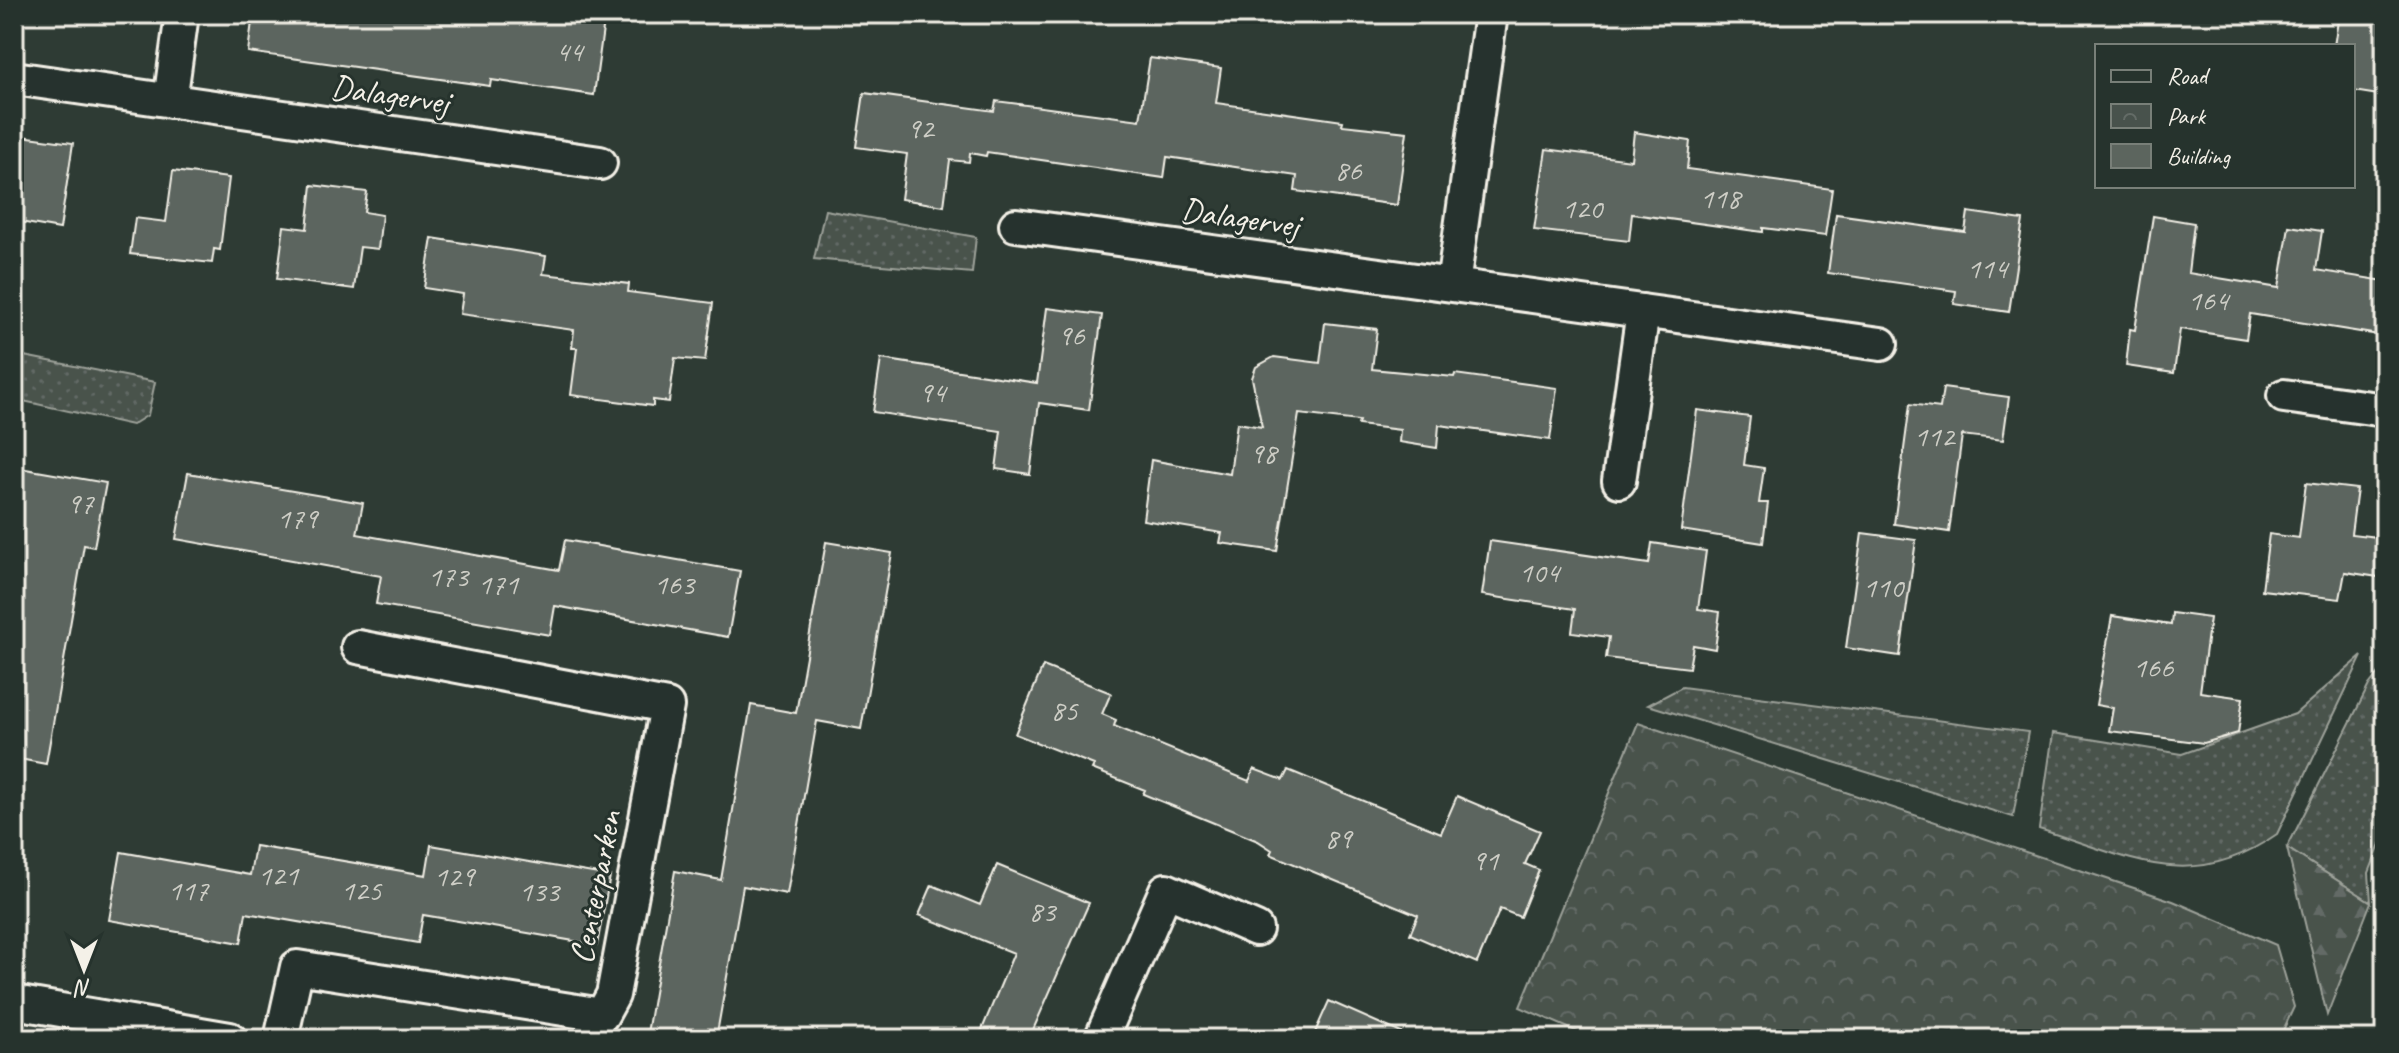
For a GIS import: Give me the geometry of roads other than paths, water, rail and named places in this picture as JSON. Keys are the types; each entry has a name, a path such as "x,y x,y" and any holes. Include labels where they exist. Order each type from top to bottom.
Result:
{"street":[{"path":"170,101 182,14"},
{"path":"1453,285 1491,14"},
{"name":"Dalagervej","path":"14,78 600,163"},
{"name":"Dalagervej","path":"1016,225 1881,344"},
{"path":"1619,481 1643,311"},
{"path":"2284,396 2385,410"},
{"name":"Centerparken","path":"281,1039 297,967 602,1015 613,995 667,706 358,647"},
{"path":"1101,1039 1166,890 1256,929"},
{"path":"14,1002 117,1030 230,1039"}]}
